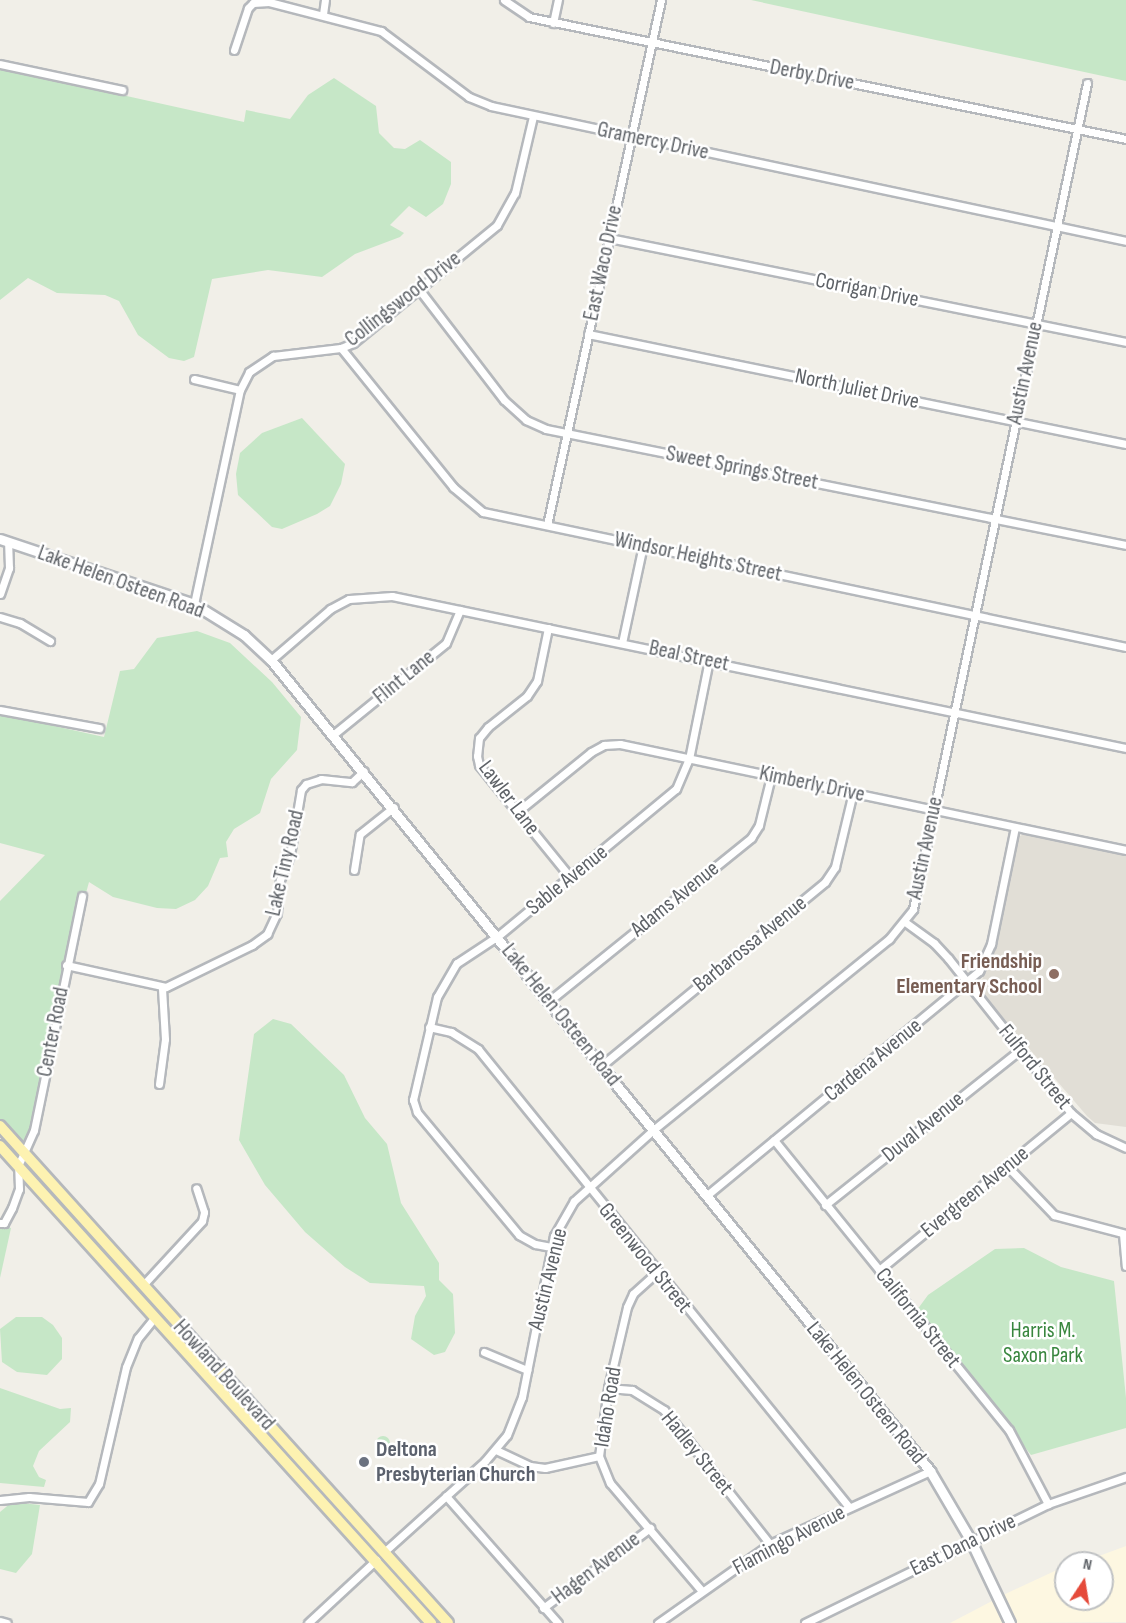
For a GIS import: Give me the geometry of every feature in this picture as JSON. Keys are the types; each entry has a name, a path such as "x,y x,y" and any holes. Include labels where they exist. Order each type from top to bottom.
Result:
{"main road":[{"name":"Howland Boulevard","path":"0,1126 380,1556 431,1623"},
{"name":"Howland Boulevard","path":"0,1146 154,1318 380,1556 448,1623"}],"street":[{"path":"322,14 325,0"},
{"name":"Derby Drive","path":"504,0 529,17 553,23 1126,139"},
{"path":"553,23 558,0"},
{"name":"East Waco Drive","path":"547,525 629,136 661,0"},
{"name":"Gramercy Drive","path":"234,50 252,3 269,2 381,31 469,97 533,117 1126,240"},
{"path":"0,64 122,90"},
{"name":"Austin Avenue","path":"308,1623 496,1450 516,1413 527,1370 551,1247 566,1213 588,1186 653,1130 889,939 905,922 913,909 1055,225 1087,83"},
{"name":"Collingswood Drive","path":"194,603 240,390 249,372 273,356 341,348 497,225 511,207 533,117"},
{"name":"Corrigan Drive","path":"609,238 1126,342"},
{"name":"Sweet Springs Street","path":"418,288 504,400 526,420 567,434 995,517 1126,546"},
{"name":"North Juliet Drive","path":"588,334 1126,444"},
{"name":"Windsor Heights Street","path":"341,348 471,504 498,516 1126,647"},
{"path":"194,379 240,390"},
{"path":"0,594 9,568 4,541"},
{"name":"Lake Helen Osteen Road","path":"4,541 194,603 244,635 271,660 394,807 549,1002 930,1471 971,1540 1010,1623"},
{"path":"622,643 643,545"},
{"name":"Beal Street","path":"271,660 330,609 349,599 392,596 1126,748"},
{"name":"Flint Lane","path":"334,734 446,643 460,609"},
{"path":"0,617 50,641"},
{"name":"Lawler Lane","path":"549,628 537,681 527,696 479,738 479,765 570,877"},
{"name":"Sable Avenue","path":"551,1247 535,1244 519,1235 417,1112 413,1100 437,997 457,963 498,936 676,789 689,759 709,660"},
{"path":"0,710 99,728"},
{"name":"Kimberly Drive","path":"518,812 604,746 620,744 1126,850"},
{"name":"Lake Tiny Road","path":"162,988 222,961 267,934 278,913 280,880 290,855 301,790 306,784 321,779 351,782 364,771"},
{"name":"Adams Avenue","path":"549,1002 751,838 759,825 771,776"},
{"name":"Barbarossa Avenue","path":"601,1066 825,882 835,867 853,792"},
{"path":"354,870 360,834 394,807"},
{"name":"Cardena Avenue","path":"706,1196 980,971 991,944 1015,827"},
{"name":"Center Road","path":"18,1166 34,1130 66,965 82,896"},
{"name":"Fulford Street","path":"905,922 934,943 1071,1113 1096,1134 1126,1148"},
{"path":"66,965 162,988 165,1039 159,1084"},
{"name":"Greenwood Street","path":"429,1027 450,1032 478,1049 656,1273 849,1507"},
{"name":"Duval Avenue","path":"825,1205 1021,1049"},
{"name":"Evergreen Avenue","path":"879,1270 1071,1113"},
{"name":"California Street","path":"774,1140 1009,1430 1048,1504"},
{"path":"0,1223 4,1223 19,1189 18,1166"},
{"path":"1006,1166 1054,1215 1124,1234 1126,1266"},
{"path":"142,1285 202,1221 204,1212 196,1188"},
{"name":"Idaho Road","path":"656,1273 633,1294 627,1307 608,1388 599,1456 610,1483 701,1590"},
{"path":"0,1500 29,1497 88,1502 99,1484 126,1367 138,1338 154,1318"},
{"path":"484,1352 527,1370"},
{"name":"Hadley Street","path":"608,1388 632,1390 664,1410 770,1544"},
{"path":"496,1450 530,1466 545,1467 599,1456"},
{"name":"Flamingo Avenue","path":"658,1623 701,1590 770,1544 930,1471"},
{"name":"East Dana Drive","path":"805,1623 1048,1504 1126,1477"},
{"path":"446,1496 558,1623"},
{"name":"Hagen Avenue","path":"543,1608 650,1528"},
{"path":"0,1621 7,1623"}],"shaded area":[{"name":"Friendship Elementary School","path":"1026,833 1126,855 1126,1127 1095,1123 1087,1116 978,989 988,966 1018,837"},
{"path":"1126,1546 1126,1622 1014,1623 1001,1596 1054,1571 1054,1611 1114,1611 1112,1551"},
{"path":"994,1600 1006,1623 950,1623"}],"green space":[{"path":"751,0 1126,0 1126,81"},
{"path":"0,68 244,122 246,110 290,119 308,95 334,78 376,106 379,133 394,148 405,149 420,140 451,162 451,184 443,204 426,217 409,206 390,225 404,233 400,237 355,254 322,277 268,270 212,279 194,357 184,361 169,358 138,335 119,301 105,295 57,293 28,278 0,300"},
{"path":"302,418 345,464 341,484 330,506 282,529 272,527 238,495 236,474 240,453 262,433"},
{"path":"197,631 230,643 272,682 301,717 297,750 271,779 260,813 234,829 226,842 228,857 220,858 208,886 195,900 176,909 157,908 113,897 89,882 86,893 79,892 30,1129 23,1146 0,1120 0,901 45,855 0,843 0,714 104,737 120,671 134,669 157,638"},
{"path":"273,1019 291,1024 344,1075 365,1118 387,1144 401,1203 439,1263 439,1280 453,1294 455,1333 445,1352 434,1355 411,1339 415,1316 426,1296 424,1286 370,1283 345,1267 305,1232 265,1185 239,1140 254,1034"},
{"path":"0,1227 11,1228 0,1278"},
{"name":"Harris M. Saxon Park","path":"1024,1248 1061,1267 1114,1281 1126,1398 1126,1428 1031,1455 917,1310 928,1295 995,1249"},
{"path":"16,1317 42,1317 53,1325 62,1338 62,1359 47,1375 17,1372 2,1362 0,1329"},
{"path":"0,1388 60,1409 71,1408 70,1422 39,1451 33,1466 39,1477 46,1480 44,1487 0,1483"},
{"path":"383,1436 388,1438 390,1443 388,1448 383,1450 378,1448 376,1443 378,1438"},
{"path":"12,1502 40,1505 32,1554 16,1573 0,1569 0,1512"}],"place":[{"name":"Friendship Elementary School","path":"1054,974"},
{"name":"Deltona Presbyterian Church","path":"364,1462"}]}
